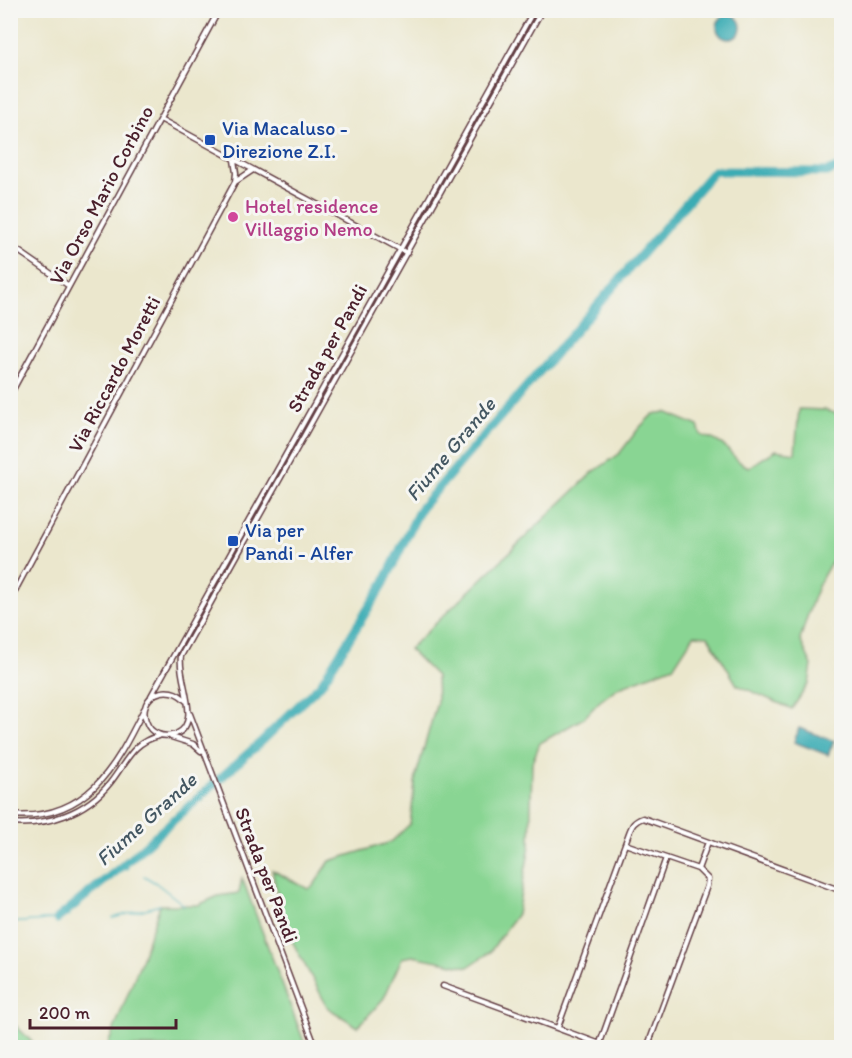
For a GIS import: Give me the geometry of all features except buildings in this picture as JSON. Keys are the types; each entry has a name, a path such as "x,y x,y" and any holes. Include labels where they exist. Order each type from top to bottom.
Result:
{"street":[{"name":"Via Orso Mario Corbino","path":"10,395 219,10"},
{"name":"Strada per Pandi","path":"10,815 46,814 63,808 87,795 113,766 534,10"},
{"name":"Strada per Pandi","path":"316,1047 189,713 180,664 182,656 542,10"},
{"path":"160,119 406,253"},
{"path":"234,160 235,182"},
{"name":"Via Riccardo Moretti","path":"10,600 235,182 253,170"},
{"path":"10,245 69,286"},
{"path":"186,701 182,696 170,691 157,693 147,703 145,719 148,726 160,735 193,744 205,757"},
{"path":"167,736 181,732 186,726 189,713"},
{"path":"10,823 50,820 78,810 106,787 135,748 160,735"},
{"path":"558,1027 633,824 643,819 842,891"},
{"path":"698,869 708,842"},
{"path":"625,844 698,869 708,879 647,1047"},
{"path":"600,1043 666,858"},
{"path":"442,986 611,1047"}],"green space":[{"path":"799,409 825,410 841,415 842,550 821,581 807,616 800,640 812,665 809,683 792,709 737,685 708,636 694,635 674,666 617,688 584,718 540,743 532,763 530,846 517,914 490,952 468,967 413,956 402,958 384,998 358,1027 328,1008 284,926 272,870 308,889 314,885 330,861 391,842 410,824 416,776 437,702 436,676 409,649 592,473 619,454 653,414 665,412 698,426 701,435 721,444 749,467 776,450 795,453"},
{"path":"242,878 306,1047 107,1047 160,905 198,905 218,896 239,893"},
{"path":"11,1021 37,1047 11,1047"}],"water":[{"path":"729,15 734,16 740,22 740,32 734,38 729,39 724,38 718,32 717,27 718,22 724,16"},
{"path":"799,728 834,741 828,755 794,742"}],"waterway":[{"name":"Fiume Grande","path":"57,919 120,868 262,741 321,684 384,583 420,509 714,171 827,172 842,166"},
{"name":"Fiume Grande","path":"120,868 126,867"},
{"path":"144,876 184,905"},
{"name":"Fiume Grande","path":"113,918 160,905"},
{"name":"Fiume Grande","path":"10,923 70,916"}],"place":[{"name":"Via Macaluso - Direzione Z.I.","path":"210,140"},
{"name":"Hotel residence Villaggio Nemo","path":"233,217"},
{"name":"Via per Pandi - Alfer","path":"233,541"}]}
